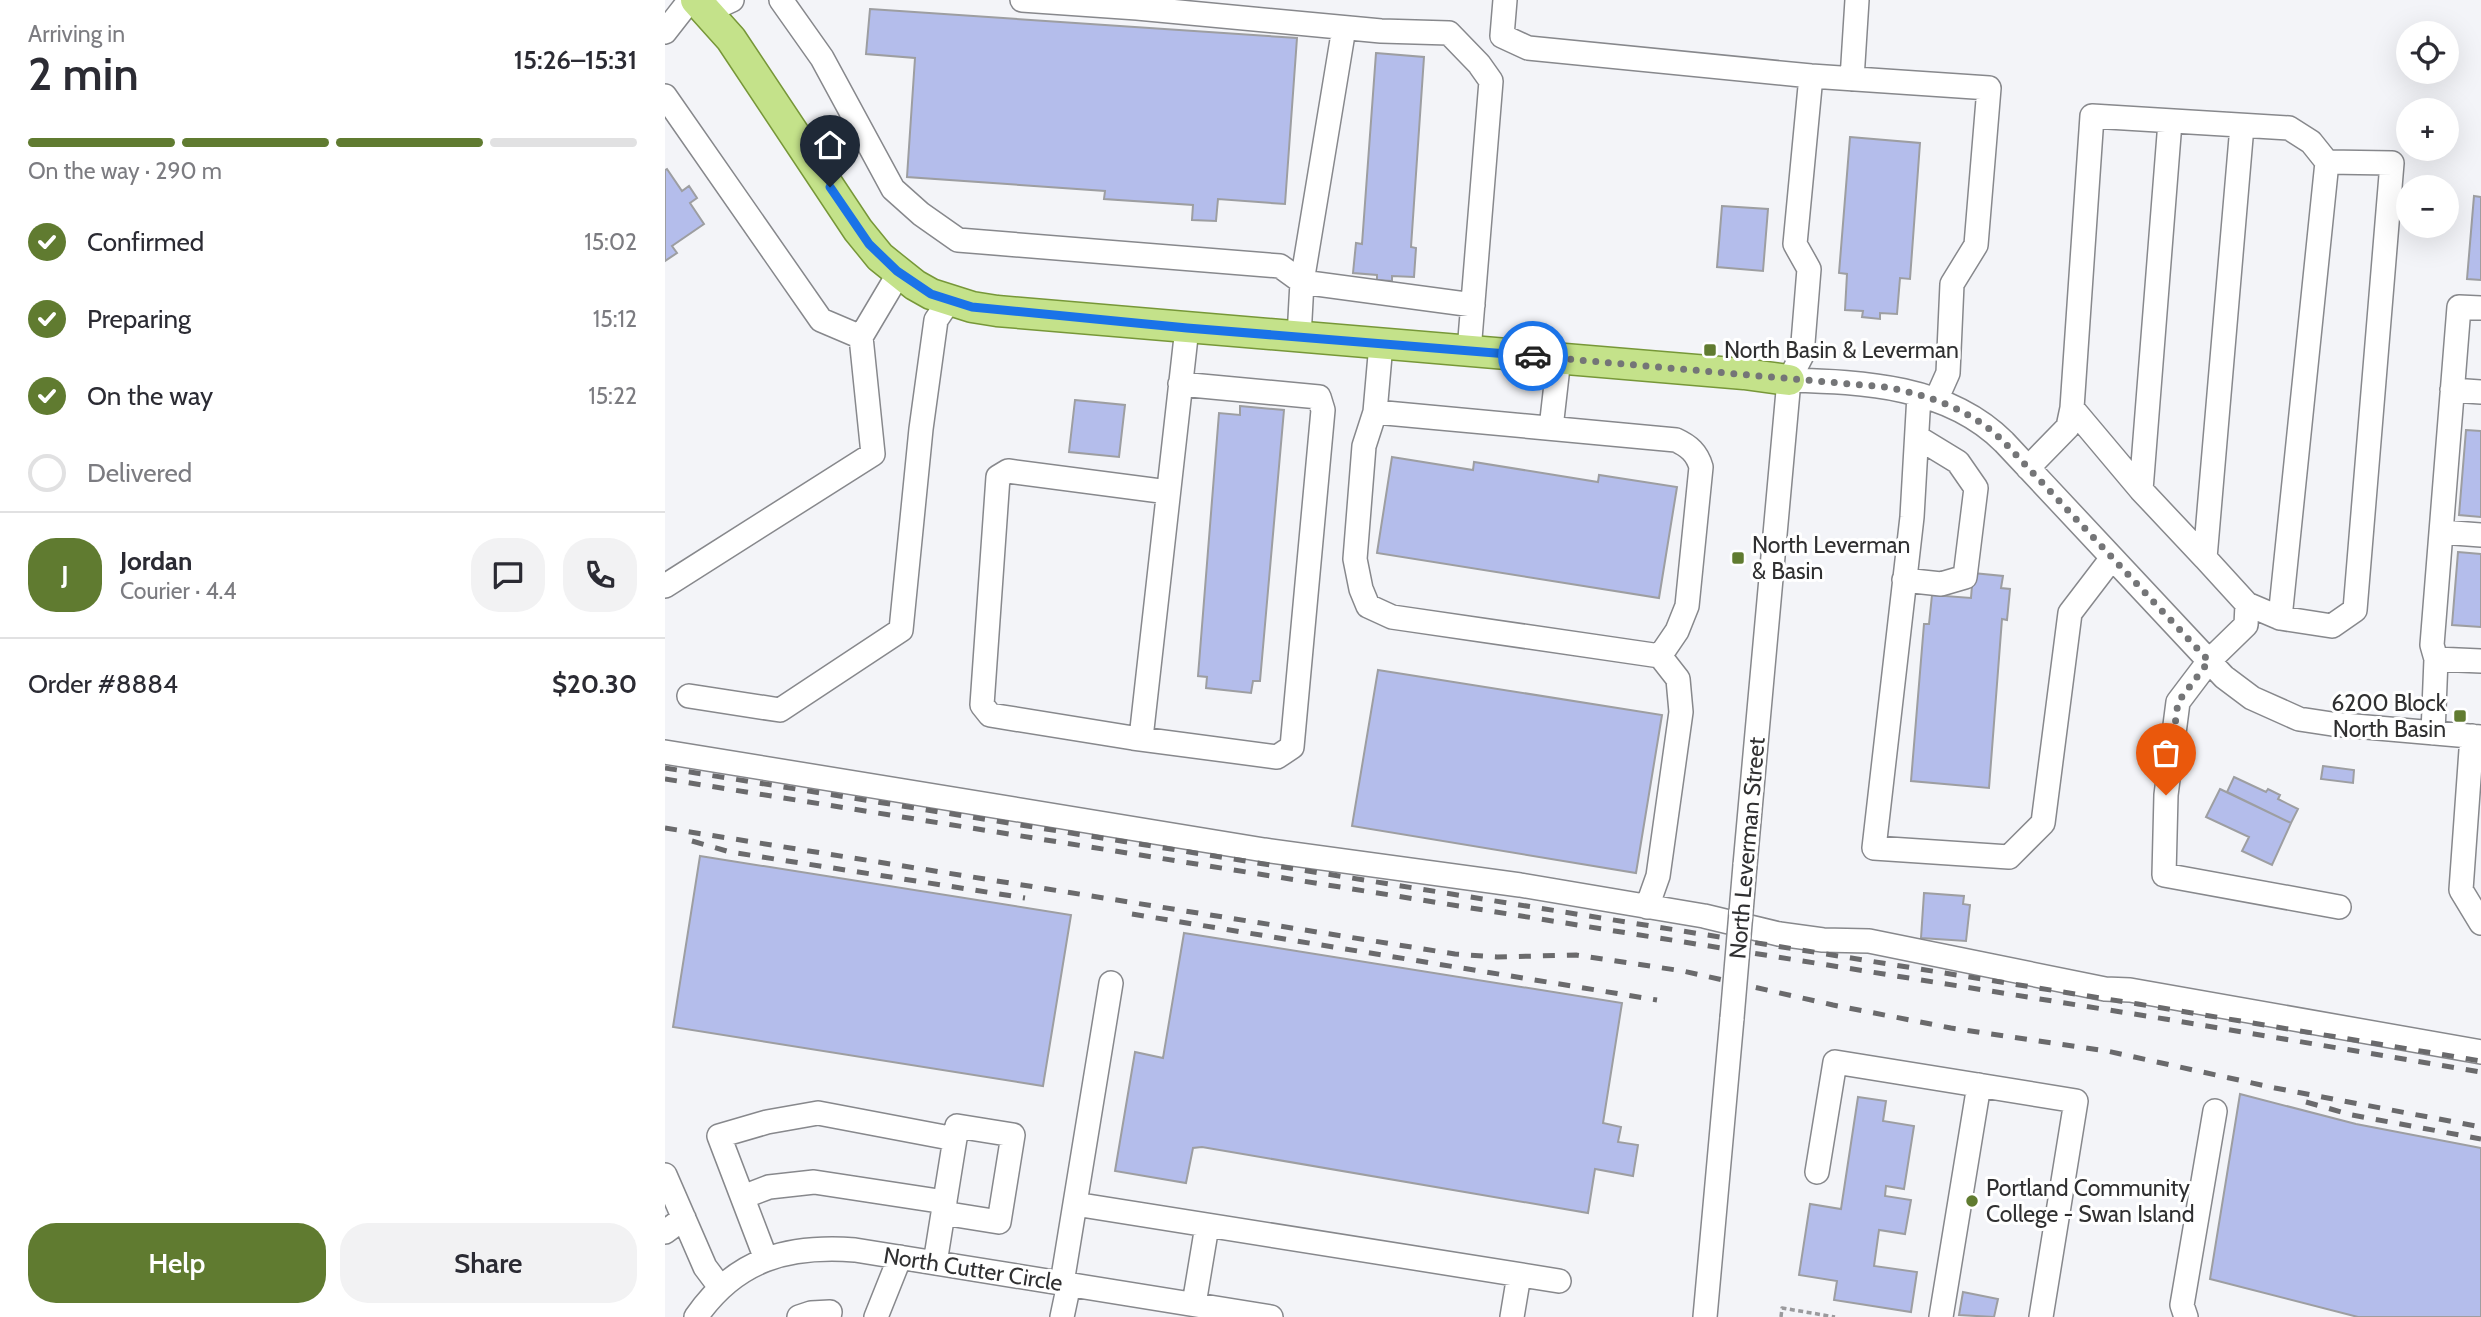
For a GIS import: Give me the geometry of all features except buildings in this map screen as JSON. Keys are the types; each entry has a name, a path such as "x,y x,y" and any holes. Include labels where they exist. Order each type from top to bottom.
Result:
{"main road":[{"path":"707,3 858,230 880,257 899,273 931,294 949,301 997,311 1789,380"}],"street":[{"path":"781,0 823,58 893,189 921,214 958,240 1280,266 1302,282 1473,305"},
{"path":"1023,0 1344,28 1449,33 1479,64 1491,81 1469,351"},
{"path":"1505,0 1502,36 1528,48 1811,76 1990,88 1976,245 1952,284 1948,373 1928,397 1917,437 1912,517 1874,848 2009,857 2043,823 2070,613 2112,558"},
{"path":"1851,79 1857,0"},
{"path":"665,32 707,3"},
{"path":"1299,337 1302,282 1344,28"},
{"name":"North Leverman Street","path":"1705,1317 1789,380 1802,355 1809,269 1795,244 1811,76"},
{"path":"665,96 821,320 861,337"},
{"path":"2028,468 2068,427 2073,408 2092,116 2289,128 2311,142 2327,162 2280,618"},
{"path":"2141,490 2170,122"},
{"path":"2205,558 2242,126"},
{"path":"2073,408 2141,490 2247,604 2280,618 2332,626 2354,610 2392,163 2327,162"},
{"path":"665,586 873,454 861,337 899,273"},
{"path":"689,696 780,710 901,630 921,429 936,320 949,301"},
{"path":"2433,733 2436,659 2432,645 2459,307 2481,308"},
{"path":"1141,738 1187,328"},
{"path":"1381,344 1375,412 1364,446 1355,559 1368,606 1392,618 1660,656 1678,679 1681,712 1658,876 1647,907"},
{"path":"1551,428 1559,358"},
{"path":"1789,380 1863,384 1928,397 1955,408 1994,432 2224,677 2252,698 2299,719 2476,736 2461,890 2481,923"},
{"path":"1167,492 1008,471 998,477 982,705 991,715 1277,757 1291,747 1322,410 1319,397 1181,384"},
{"path":"2452,390 2481,392"},
{"path":"1375,412 1676,440 1688,446 1701,467 1687,606 1677,631 1660,656"},
{"path":"1904,580 1941,584 1965,577 1976,488 1958,462 1917,437"},
{"path":"2441,532 2481,535"},
{"path":"2247,604 2246,625 2209,661 2178,702 2166,795 2164,876 2339,907"},
{"path":"2436,659 2481,662"},
{"path":"665,752 1264,850 1520,885 1704,916 1779,934 1823,940 1869,941 2105,989 2130,990 2481,1052"},
{"path":"1062,1317 1075,1205 1111,983"},
{"path":"1817,1172 1835,1062 2076,1101 2041,1317"},
{"path":"1941,1317 1979,1085"},
{"path":"2186,1317 2182,1305 2215,1111"},
{"path":"766,1259 719,1136 767,1122 818,1114 955,1139"},
{"path":"743,1197 769,1186 814,1182 944,1207 999,1222 1013,1135 957,1126 955,1139 944,1207 935,1263"},
{"path":"665,1175 674,1225 720,1287"},
{"path":"1075,1205 1559,1281"},
{"path":"1203,1309 1207,1226"},
{"name":"North Cutter Circle","path":"696,1317 720,1287 746,1268 794,1250 827,1248 1066,1284 1165,1309 1203,1309 1271,1317"},
{"path":"876,1317 899,1257"},
{"path":"1512,1317 1519,1275"},
{"path":"799,1317 830,1312 829,1317"}],"path":[{"path":"1781,1317 1782,1308 1835,1317"}],"railway":[{"path":"665,768 2481,1061"},
{"path":"665,779 2481,1072"},
{"path":"665,828 1455,954 1497,957 1576,955 1683,971 1833,1005 1951,1028 2107,1051 2275,1088 2481,1127"},
{"path":"692,841 730,852 1025,898"},
{"path":"1132,914 1657,1000"},
{"path":"2306,1102 2352,1115 2481,1139"}],"way so far":[{"path":"1533,356 1885,387 1936,400 1955,408 1994,432 2209,661 2178,702 2166,795"}],"place":[{"name":"North Basin & Leverman","path":"1710,350"},
{"name":"North Leverman & Basin","path":"1738,558"},
{"name":"6200 Block North Basin","path":"2460,716"},
{"name":"Portland Community College - Swan Island","path":"1972,1201"}],"route":[{"path":"830,187 858,230 880,257 915,285 931,294 972,307 1187,328 1533,356"}]}
